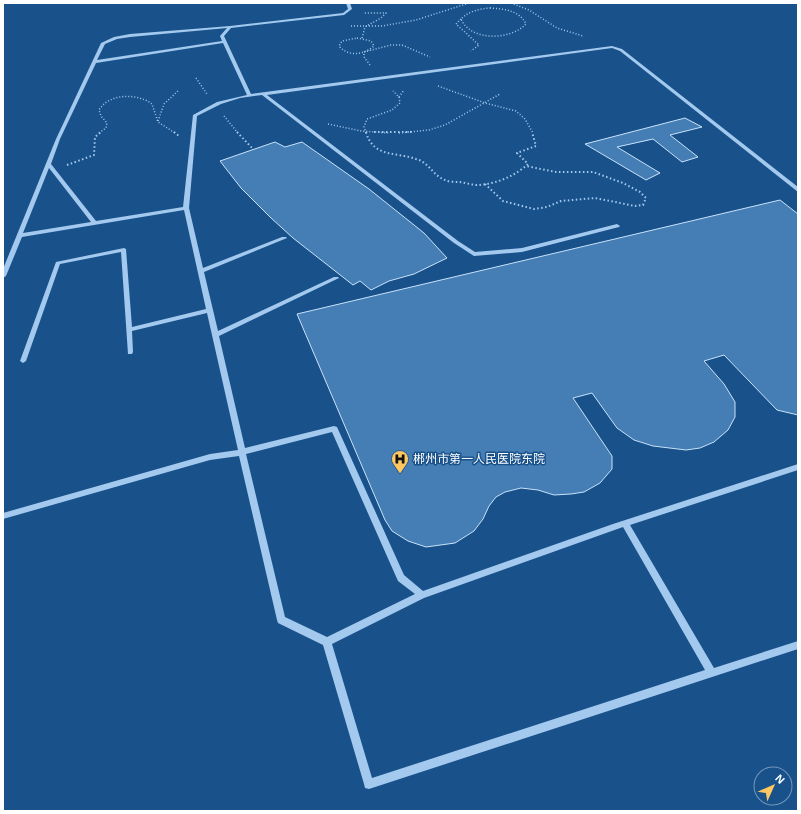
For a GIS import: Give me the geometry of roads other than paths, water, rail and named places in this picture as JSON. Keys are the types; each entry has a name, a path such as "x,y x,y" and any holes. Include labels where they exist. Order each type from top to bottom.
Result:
{"street":[{"path":"3,276 48,164 103,43 110,40 150,33 230,27 344,14 348,10 348,3"},
{"path":"230,27 222,36 250,96"},
{"path":"94,62 225,42"},
{"path":"798,190 622,50 612,47 263,94 219,103 195,116 186,208 281,620 327,642 370,784 798,645"},
{"path":"263,94 456,242 474,254 522,250 617,226"},
{"path":"48,164 95,223"},
{"path":"20,235 186,208"},
{"path":"201,271 284,238"},
{"path":"23,361 58,263 124,250 130,352"},
{"path":"216,335 336,278"},
{"path":"129,330 210,310"},
{"path":"3,516 210,457 243,452 334,429 401,578 422,595"},
{"path":"327,642 422,595 625,523 798,467"},
{"path":"625,523 712,673"}],"place":[{"name":"郴州市第一人民医院东院","path":"400,474"}]}
